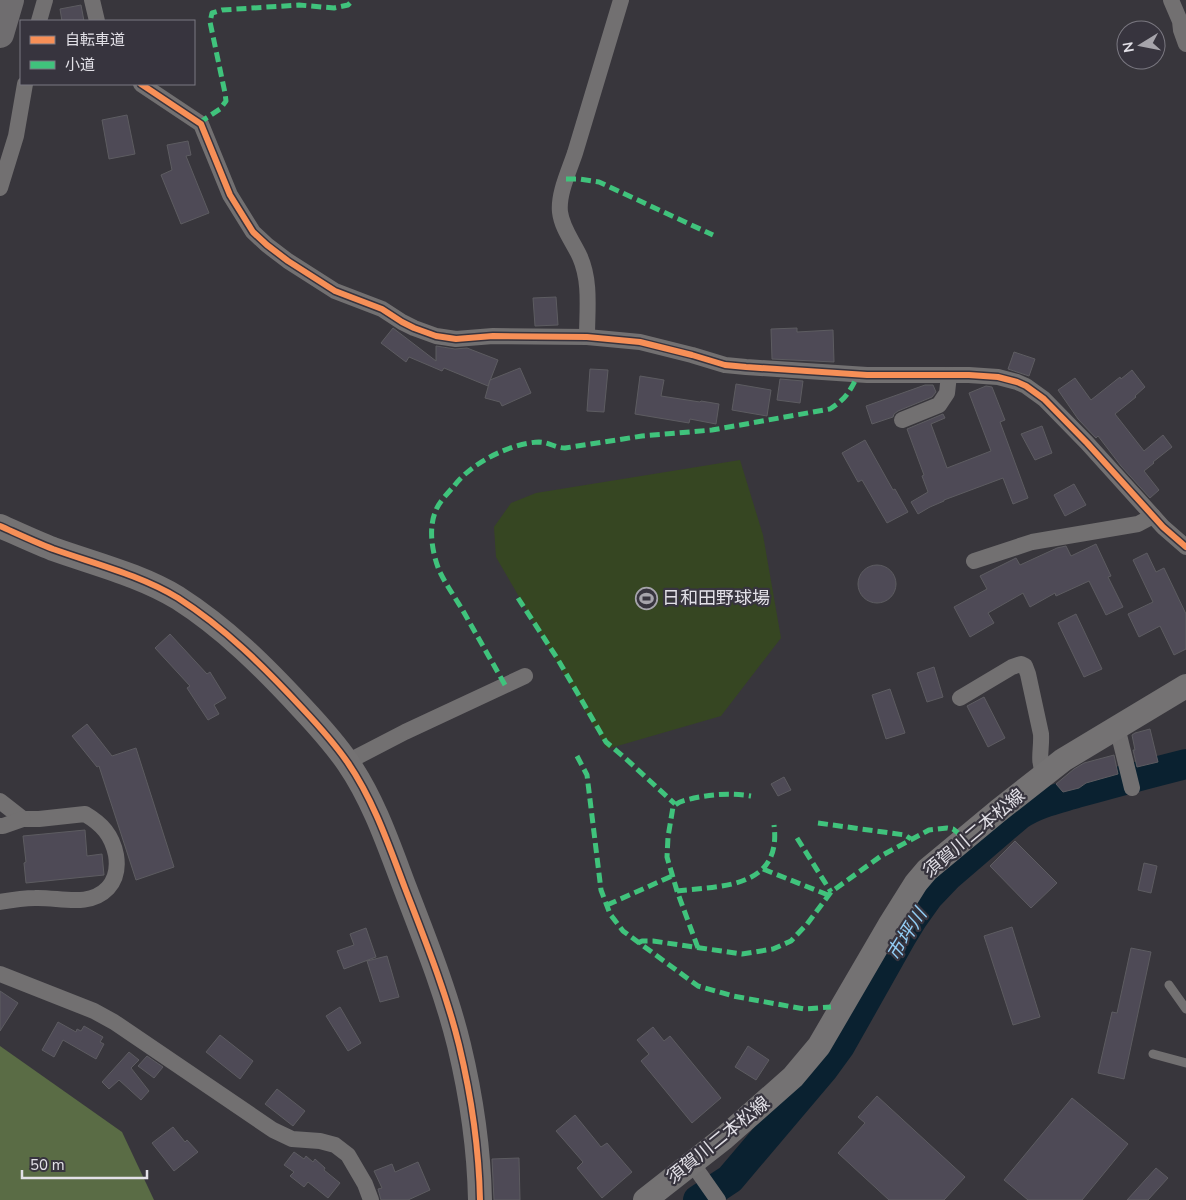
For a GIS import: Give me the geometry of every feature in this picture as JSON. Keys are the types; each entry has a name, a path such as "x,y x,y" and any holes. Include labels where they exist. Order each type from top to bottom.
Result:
{"highway":[{"path":"0,34 10,0"}],"street":[{"path":"39,20 45,0"},
{"path":"92,0 97,20"},
{"path":"587,337 586,280 580,256 574,248 562,221 560,202 561,193 573,161 621,0"},
{"path":"1172,0 1186,44"},
{"path":"0,188 16,136 25,85"},
{"path":"143,85 201,124 230,195 253,232 267,246 335,290 382,309 402,322 436,336 456,339 493,336 587,337 640,342 725,365 746,367 867,375 969,374 998,376 1017,382 1044,399 1163,527 1186,547"},
{"path":"902,420 939,405 947,393 949,375"},
{"path":"974,560 1032,542 1138,524 1153,516"},
{"path":"0,526 52,548 145,581 176,597 204,615 243,648 278,682 314,721 347,762 380,823 426,943 448,1007 459,1045 474,1129 480,1200"},
{"path":"960,698 1012,667 1021,664 1025,666 1041,734 1042,741 1039,759 1044,775"},
{"path":"347,762 405,732 525,676"},
{"name":"須賀川二本松線","path":"645,1200 724,1138 793,1078 819,1046 889,926 916,883 927,870 1063,760 1186,686"},
{"path":"1117,727 1132,788"},
{"path":"0,801 23,819"},
{"path":"0,826 23,819 85,814 93,818 108,833 116,854 117,864 114,880 100,895 92,898 82,900 35,898 0,902"},
{"path":"0,974 94,1011 114,1022 272,1130 292,1139 320,1141 335,1145 348,1155 365,1184 371,1200"},
{"path":"692,1163 718,1200"}],"lane":[{"path":"1169,984 1186,1009"},
{"path":"1153,1054 1186,1063"}],"green space":[{"name":"日和田野球場","path":"740,460 763,535 781,638 721,716 607,749 496,557 494,527 511,503 536,493"},
{"path":"0,1046 122,1132 154,1200 0,1200"}],"building":[{"path":"81,5 84,20 62,20 60,9"},
{"path":"127,115 135,154 109,159 102,120"},
{"path":"188,141 191,155 186,156 209,213 181,224 161,175 172,170 167,145"},
{"path":"556,297 558,325 535,326 533,298"},
{"path":"393,328 436,361 436,346 455,349 467,348 498,360 488,386 444,368 442,371 409,357 406,362 381,343"},
{"path":"797,328 797,332 833,330 834,362 772,359 771,329"},
{"path":"1014,352 1035,359 1029,376 1008,369"},
{"path":"520,368 531,393 502,406 500,402 485,398 490,380"},
{"path":"590,369 608,370 604,412 587,411"},
{"path":"1132,370 1145,387 1115,414 1144,451 1163,435 1172,447 1144,471 1159,490 1150,498 1121,466 1098,436 1096,438 1078,419 1058,390 1075,378 1091,400"},
{"path":"640,376 664,380 661,396 719,404 716,424 690,419 689,423 635,414"},
{"path":"780,379 803,381 800,403 777,400"},
{"path":"736,384 771,390 767,416 732,410"},
{"path":"925,385 933,385 936,392 932,397 898,411 893,417 872,424 866,406"},
{"path":"986,386 992,387 1005,420 1000,422 1028,498 1013,504 1003,478 944,500 918,514 911,502 928,492 922,476 924,475 907,429 943,414 945,418 931,424 947,468 991,451 969,393"},
{"path":"1042,426 1052,453 1035,460 1021,434"},
{"path":"865,440 893,490 895,489 908,512 887,523 862,480 858,482 842,453"},
{"path":"1074,484 1086,505 1065,516 1054,495"},
{"path":"1096,544 1111,576 1108,577 1123,607 1106,615 1089,581 1056,596 1055,593 1030,607 1023,593 988,613 994,623 970,637 954,607 987,589 980,576 1016,558 1020,565 1057,548 1066,546 1071,556"},
{"path":"1147,553 1156,572 1164,568 1186,614 1186,649 1174,655 1160,626 1139,637 1128,614 1153,602 1133,560"},
{"path":"877,565 890,571 896,584 890,597 877,603 864,597 858,584 864,571"},
{"path":"1076,614 1102,669 1084,677 1058,623"},
{"path":"170,634 207,674 210,672 226,698 214,705 219,714 208,720 187,688 190,686 155,648"},
{"path":"934,667 943,697 927,702 917,673"},
{"path":"890,689 905,733 886,739 872,695"},
{"path":"984,697 1005,738 988,747 967,706"},
{"path":"87,724 112,756 136,748 174,867 136,880 99,766 97,767 72,736"},
{"path":"1150,729 1158,762 1137,767 1132,735"},
{"path":"1114,755 1118,774 1063,792 1056,784 1084,763"},
{"path":"784,777 791,790 778,796 771,784"},
{"path":"85,830 87,856 102,854 104,875 26,883 23,836"},
{"path":"1015,841 1057,883 1031,908 990,866"},
{"path":"1144,863 1157,866 1151,893 1138,890"},
{"path":"1012,927 1040,1017 1013,1025 984,936"},
{"path":"366,928 376,957 344,969 337,951 354,945 350,934"},
{"path":"1131,948 1151,952 1124,1079 1098,1073 1112,1012 1117,1013"},
{"path":"387,956 399,997 380,1002 367,961"},
{"path":"0,991 18,1003 0,1031"},
{"path":"340,1007 361,1043 348,1051 326,1016"},
{"path":"58,1022 76,1032 77,1029 81,1031 84,1026 103,1037 100,1042 104,1044 96,1059 63,1040 54,1057 42,1050"},
{"path":"653,1027 664,1041 670,1036 721,1098 692,1123 641,1061 649,1054 637,1040"},
{"path":"220,1035 253,1061 240,1079 206,1052"},
{"path":"748,1046 769,1060 756,1080 735,1067"},
{"path":"129,1052 139,1060 131,1068 149,1091 141,1100 119,1080 109,1089 102,1082"},
{"path":"147,1056 163,1067 154,1078 138,1066"},
{"path":"277,1089 305,1111 293,1126 265,1104"},
{"path":"877,1096 965,1177 944,1200 889,1200 838,1153 865,1123 858,1117"},
{"path":"1072,1098 1128,1144 1082,1200 1028,1200 1004,1180"},
{"path":"575,1115 601,1147 607,1143 632,1172 602,1198 577,1168 583,1162 556,1131"},
{"path":"173,1127 185,1142 187,1140 198,1152 174,1171 152,1143"},
{"path":"294,1152 304,1159 306,1156 313,1162 315,1159 325,1168 324,1170 340,1183 328,1198 308,1182 304,1187 290,1176 294,1172 284,1165"},
{"path":"519,1158 520,1200 494,1200 492,1159"},
{"path":"418,1162 430,1190 408,1200 381,1200 378,1189 382,1188 374,1171 392,1164 395,1172"},
{"path":"1156,1168 1168,1178 1148,1200 1127,1200"}],"waterway":[{"name":"市坪川","path":"698,1200 730,1179 824,1068 840,1046 913,918 928,897 949,875 1019,815 1033,807 1077,793 1186,764"}],"marked path":[{"path":"199,123 220,109 226,101 210,22 212,13 222,10 299,5 334,8 348,5 353,0"},
{"path":"566,179 599,182 713,235"},
{"path":"505,685 444,580 434,556 432,524 437,507 461,478 492,456 504,450 528,443 543,442 565,448 642,436 712,430 830,409 847,394 858,375"},
{"path":"518,598 557,658 606,742 675,804"},
{"path":"577,756 587,775 601,890 610,914 623,931 698,986 733,996 804,1009 831,1007"},
{"path":"698,948 667,857 673,807 677,803 694,798 729,794 751,796"},
{"path":"818,823 905,835 911,839"},
{"path":"677,891 730,885 745,880 759,872 769,861 774,846 774,825"},
{"path":"638,943 653,941 742,954 773,949 791,941 807,924 831,892 881,856 929,830 947,828 953,829 958,833"},
{"path":"797,838 831,892"},
{"path":"763,869 828,895"},
{"path":"607,905 672,876"}],"cycle path":[{"path":"142,85 201,124 230,195 253,232 267,245 335,291 382,309 414,328 436,336 456,339 493,336 587,337 640,342 725,365 746,367 867,375 969,375 998,377 1017,382 1044,399 1087,443 1163,527 1186,547"},
{"path":"0,526 53,549 133,576 178,598 212,622 258,663 314,721 343,756 366,793 380,824 448,1005 459,1045 471,1103 478,1161 480,1200"}],"place":[{"name":"日和田野球場","path":"646,598"}]}
